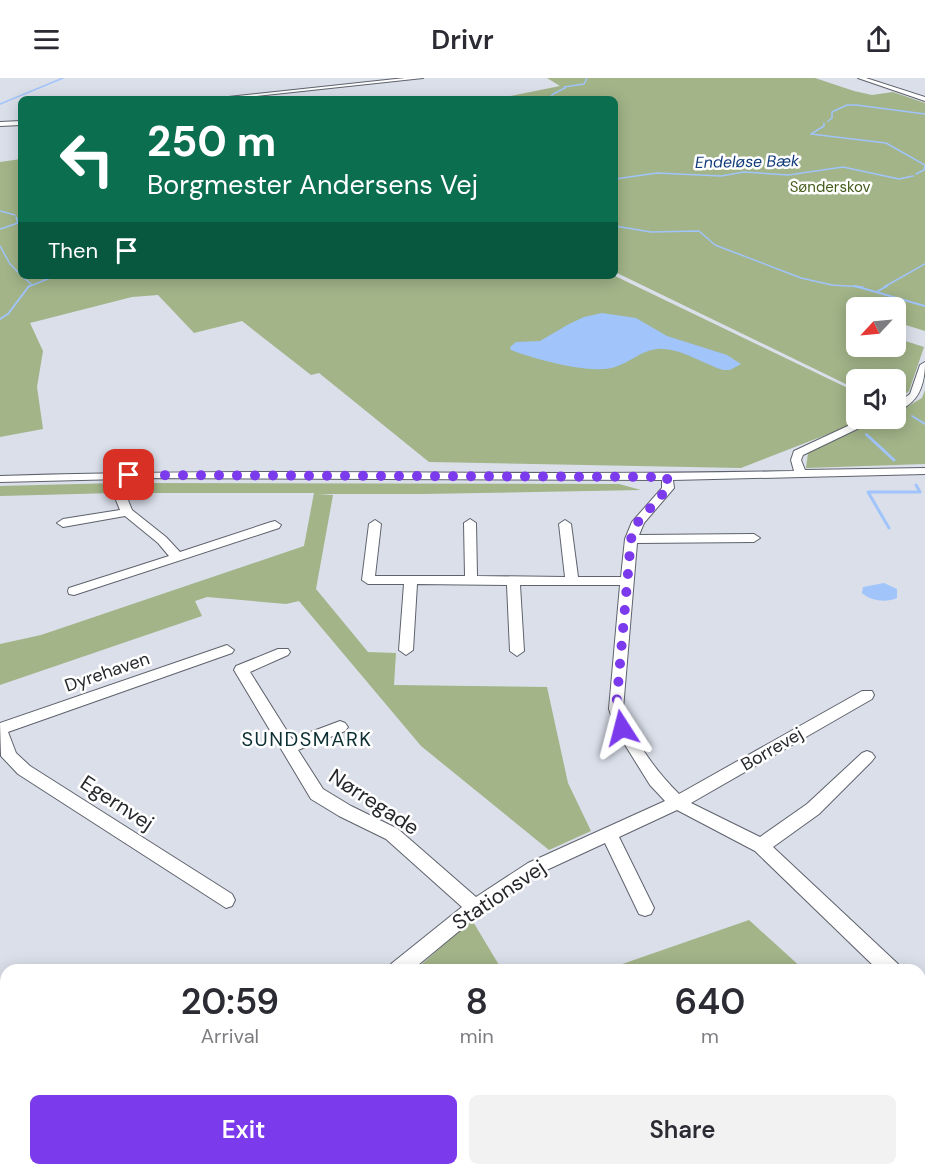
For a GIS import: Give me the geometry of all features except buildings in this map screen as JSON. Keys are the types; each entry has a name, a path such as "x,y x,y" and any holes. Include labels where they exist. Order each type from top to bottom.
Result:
{"street":[{"path":"243,96 420,78"},
{"path":"861,78 925,99"},
{"path":"0,124 18,123"},
{"path":"906,401 914,395 925,365"},
{"path":"800,474 796,460 798,453 849,429"},
{"path":"0,479 129,475 667,477 925,471"},
{"path":"129,475 122,500 127,512 162,540 177,557"},
{"path":"667,477 668,488 638,522 631,539 616,709 622,728 650,772 677,803 761,846 885,964"},
{"path":"63,523 127,512"},
{"path":"375,524 368,580 627,581"},
{"path":"470,524 471,581"},
{"path":"565,524 572,581"},
{"path":"74,591 275,525"},
{"path":"631,539 754,538"},
{"path":"406,650 411,581"},
{"path":"513,581 517,651"},
{"name":"Dyrehaven","path":"0,730 226,648"},
{"name":"Nørregade","path":"283,652 241,670 316,794 345,812 392,834 475,907"},
{"name":"Borrevej","path":"677,803 867,695"},
{"path":"288,747 340,727"},
{"name":"Egernvej","path":"0,730 9,756 24,770 226,900"},
{"path":"761,846 813,809 867,757"},
{"name":"Stationsvej","path":"405,964 475,907 534,868 677,803"},
{"path":"609,834 645,908"}],"green space":[{"name":"Sønderskov","path":"547,78 815,78 854,91 872,95 893,92 925,103 925,331 906,325 906,297 846,297 846,357 906,357 906,341 924,347 909,391 906,394 906,369 846,369 846,384 618,273 618,96 510,96 560,86"},
{"path":"18,159 18,279 618,277 846,387 846,427 741,468 429,462 319,373 311,375 242,321 194,333 158,295 132,297 30,323 43,351 37,387 43,429 0,437 0,162"},
{"path":"925,390 925,464 806,468 808,453 815,447 859,429 906,429 906,407 922,398"},
{"path":"117,483 114,493 0,496 0,486"},
{"path":"135,483 619,484 641,490 317,494 333,495 316,589 368,652 396,653 394,685 547,687 568,783 591,831 549,850 421,746 299,601 286,604 207,597 195,601 202,616 0,685 0,644 41,635 304,546 314,493 128,493"},
{"path":"472,920 498,964 422,964"},
{"path":"749,920 797,964 622,964"}],"water":[{"path":"602,313 636,318 667,336 727,355 741,364 730,370 723,370 682,353 657,349 615,367 592,369 534,358 511,350 510,347 516,342 540,341 584,317"},
{"path":"884,583 897,589 897,598 879,600 862,593 863,587"}],"waterway":[{"path":"19,96 63,78"},
{"path":"564,87 584,84 587,78"},
{"path":"551,96 565,88"},
{"path":"0,104 18,97"},
{"name":"Endeløse Bæk","path":"828,121 832,118 832,112 847,105 925,114"},
{"name":"Endeløse Bæk","path":"824,123 824,126 811,134 886,143 925,165 924,170 916,174"},
{"name":"Endeløse Bæk","path":"618,179 657,173 721,176 744,172 788,175 843,167 899,179 913,176"},
{"path":"0,211 15,215"},
{"path":"0,229 18,223 16,217"},
{"path":"618,226 651,232 699,231 715,245 801,278 832,285 857,287"},
{"path":"0,246 10,264 18,272"},
{"path":"884,287 925,264"},
{"path":"25,279 32,285"},
{"name":"Endeløse Bæk","path":"28,287 48,279"},
{"path":"878,291 887,286"},
{"name":"Endeløse Bæk","path":"0,319 8,314 28,287"},
{"path":"857,287 863,287"},
{"path":"857,287 925,306"},
{"path":"912,416 925,424"},
{"path":"867,435 894,460"},
{"path":"889,528 868,492 920,492 916,485"}],"district":[{"name":"SUNDSMARK","path":"307,739"}],"route":[{"path":"129,475 667,477 668,488 638,522 631,539 616,709 622,728"}]}
